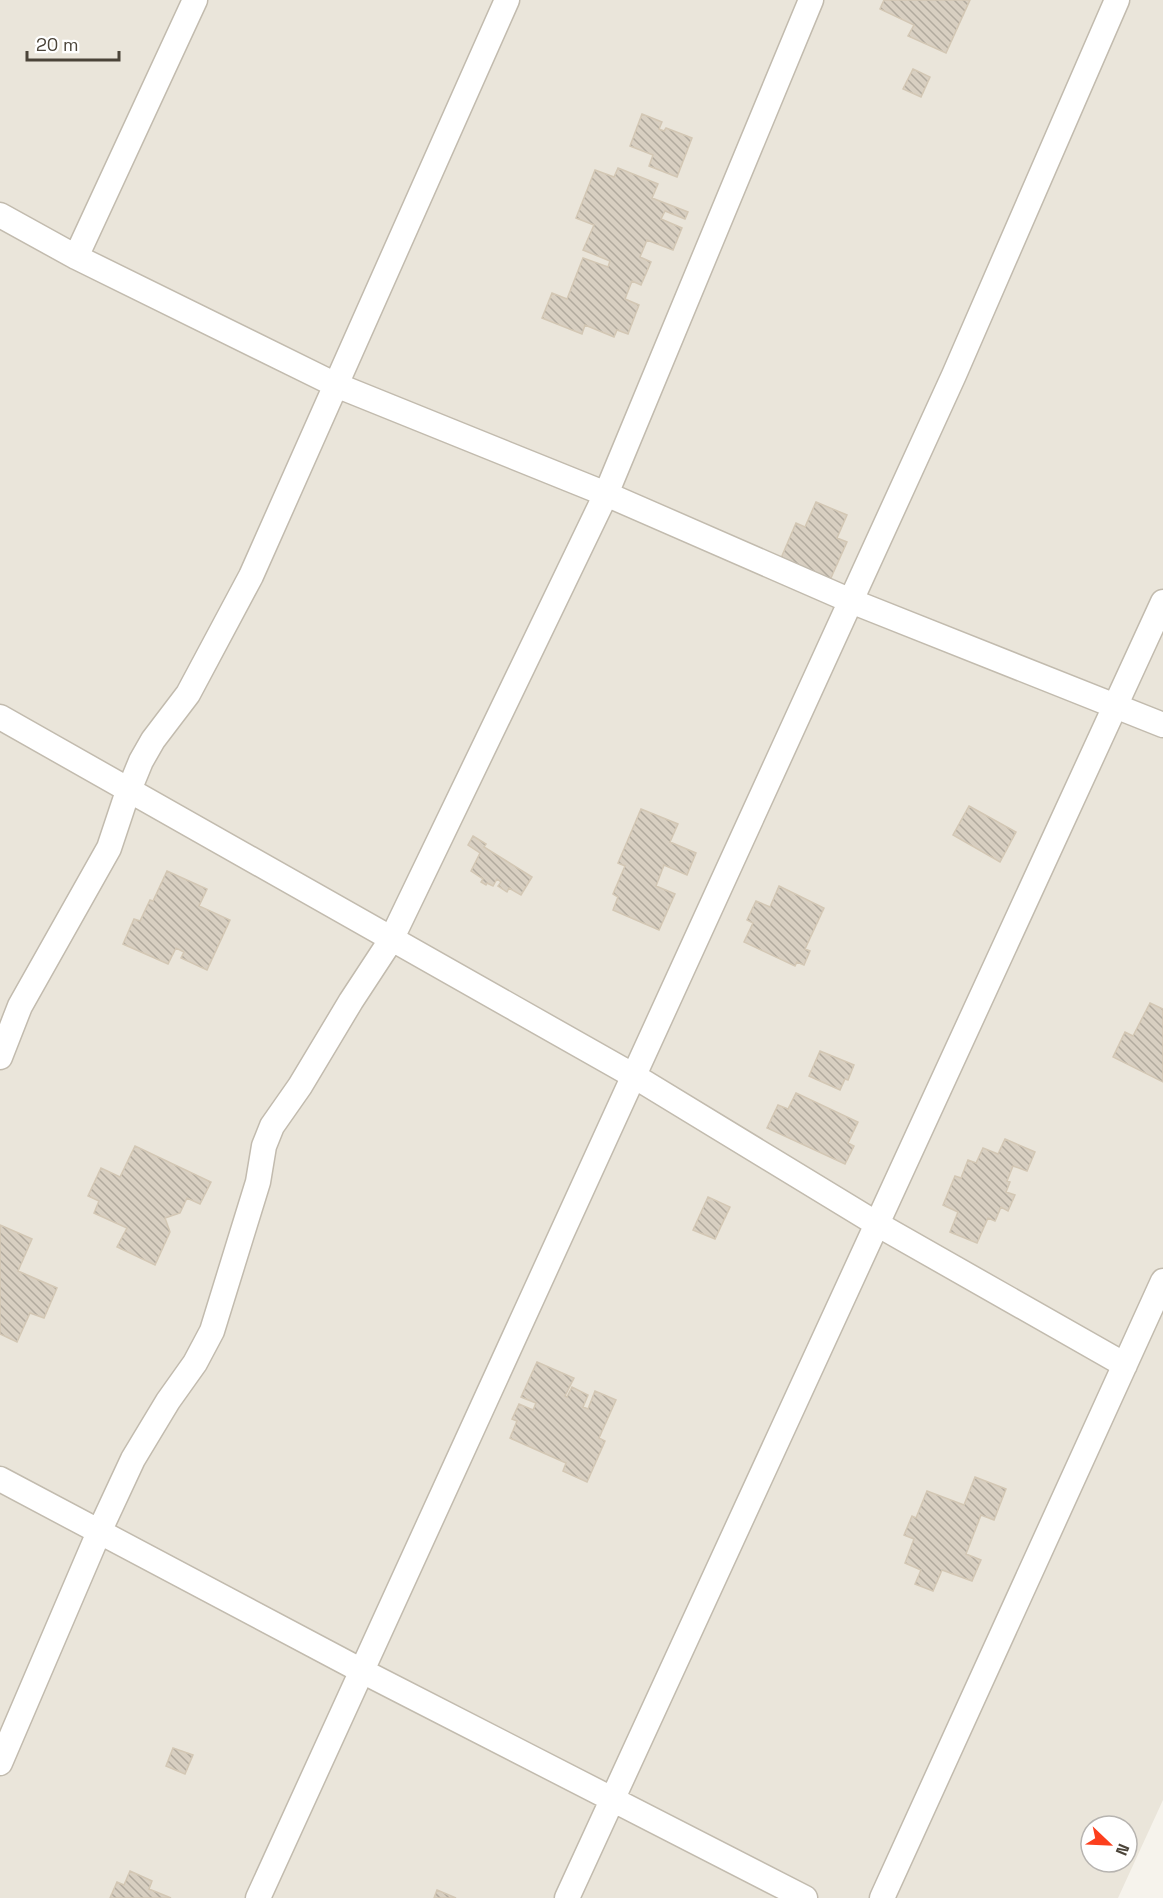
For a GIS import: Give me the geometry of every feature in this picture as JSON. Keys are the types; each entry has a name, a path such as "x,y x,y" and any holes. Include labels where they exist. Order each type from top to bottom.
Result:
{"street":[{"path":"76,257 195,0"},
{"path":"0,1057 20,1006 109,848 141,761 188,694 251,576 507,0"},
{"path":"0,1764 99,1532 133,1459 168,1401 195,1363 212,1330 258,1182 264,1146 272,1126 300,1086 351,1001 392,940 606,494 812,0"},
{"path":"258,1898 959,364 1117,0"},
{"path":"0,216 76,257 336,385 606,494 851,601 1163,725"},
{"path":"567,1898 1163,602"},
{"path":"0,717 634,1076 877,1224 1125,1365"},
{"path":"882,1898 1163,1281"},
{"path":"0,1479 362,1671 805,1898"}],"shaded area":[{"path":"0,0 1163,0 1163,1800 1139,1852 1139,1814 1079,1814 1079,1874 1129,1874 1118,1898 0,1898"}],"building":[{"path":"884,0 970,0 946,53 908,36 914,25 880,9"},
{"path":"913,69 930,77 921,97 903,89"},
{"path":"642,114 662,122 659,129 664,131 666,128 692,138 677,177 649,166 653,155 630,146"},
{"path":"618,168 658,184 652,198 688,212 685,219 665,211 661,219 682,228 673,250 647,240 640,257 651,262 641,285 632,281 625,299 639,305 628,334 617,330 614,337 585,325 582,334 542,318 552,293 567,299 583,258 608,267 610,261 583,250 594,225 576,218 595,170 614,177"},
{"path":"816,502 847,515 837,538 847,542 830,580 781,558 796,523 805,527"},
{"path":"969,806 1016,832 1000,862 953,835"},
{"path":"641,809 678,824 670,842 696,853 687,875 664,865 656,886 675,894 659,930 613,910 618,897 613,894 625,866 618,863"},
{"path":"473,836 486,844 484,847 532,877 521,895 509,888 507,892 498,886 501,882 497,879 493,886 487,883 486,885 481,882 483,879 471,871 480,853 468,845"},
{"path":"167,871 207,889 199,906 230,920 207,970 181,958 184,952 176,948 168,964 123,944 134,919 140,921 150,900 153,901"},
{"path":"779,886 824,908 805,949 810,951 804,965 797,962 795,966 744,942 753,923 747,920 756,901 770,907"},
{"path":"1150,1003 1163,1009 1163,1082 1113,1057 1125,1032 1133,1036"},
{"path":"820,1051 854,1065 848,1080 845,1079 840,1090 809,1076"},
{"path":"796,1093 858,1122 848,1143 854,1146 845,1164 767,1128 778,1105 788,1109"},
{"path":"1005,1139 1035,1152 1027,1171 1013,1166 1007,1181 1010,1182 1006,1192 1015,1195 1008,1211 1001,1207 995,1221 988,1218 977,1243 950,1232 958,1212 943,1205 955,1176 961,1178 968,1160 976,1163 983,1148 998,1154"},
{"path":"135,1146 211,1182 200,1204 187,1198 180,1213 165,1218 170,1232 155,1265 117,1247 127,1228 94,1213 99,1201 88,1196 101,1168 120,1177"},
{"path":"708,1197 730,1207 715,1239 693,1230"},
{"path":"0,1225 32,1239 18,1271 57,1288 44,1318 30,1313 17,1342 0,1334"},
{"path":"537,1362 574,1378 565,1396 567,1397 572,1387 588,1395 583,1407 588,1409 595,1391 616,1400 599,1438 605,1441 587,1482 563,1471 566,1463 510,1438 517,1421 512,1419 519,1404 533,1410 536,1403 521,1397"},
{"path":"975,1477 1006,1489 994,1520 981,1515 966,1554 981,1560 972,1581 942,1570 933,1591 915,1584 921,1570 905,1563 914,1539 904,1535 912,1516 916,1518 927,1491 964,1505"},
{"path":"173,1748 193,1755 185,1774 166,1766"},
{"path":"130,1871 152,1881 149,1889 171,1898 110,1898 117,1882 124,1885"},
{"path":"437,1890 456,1898 434,1898"}]}
